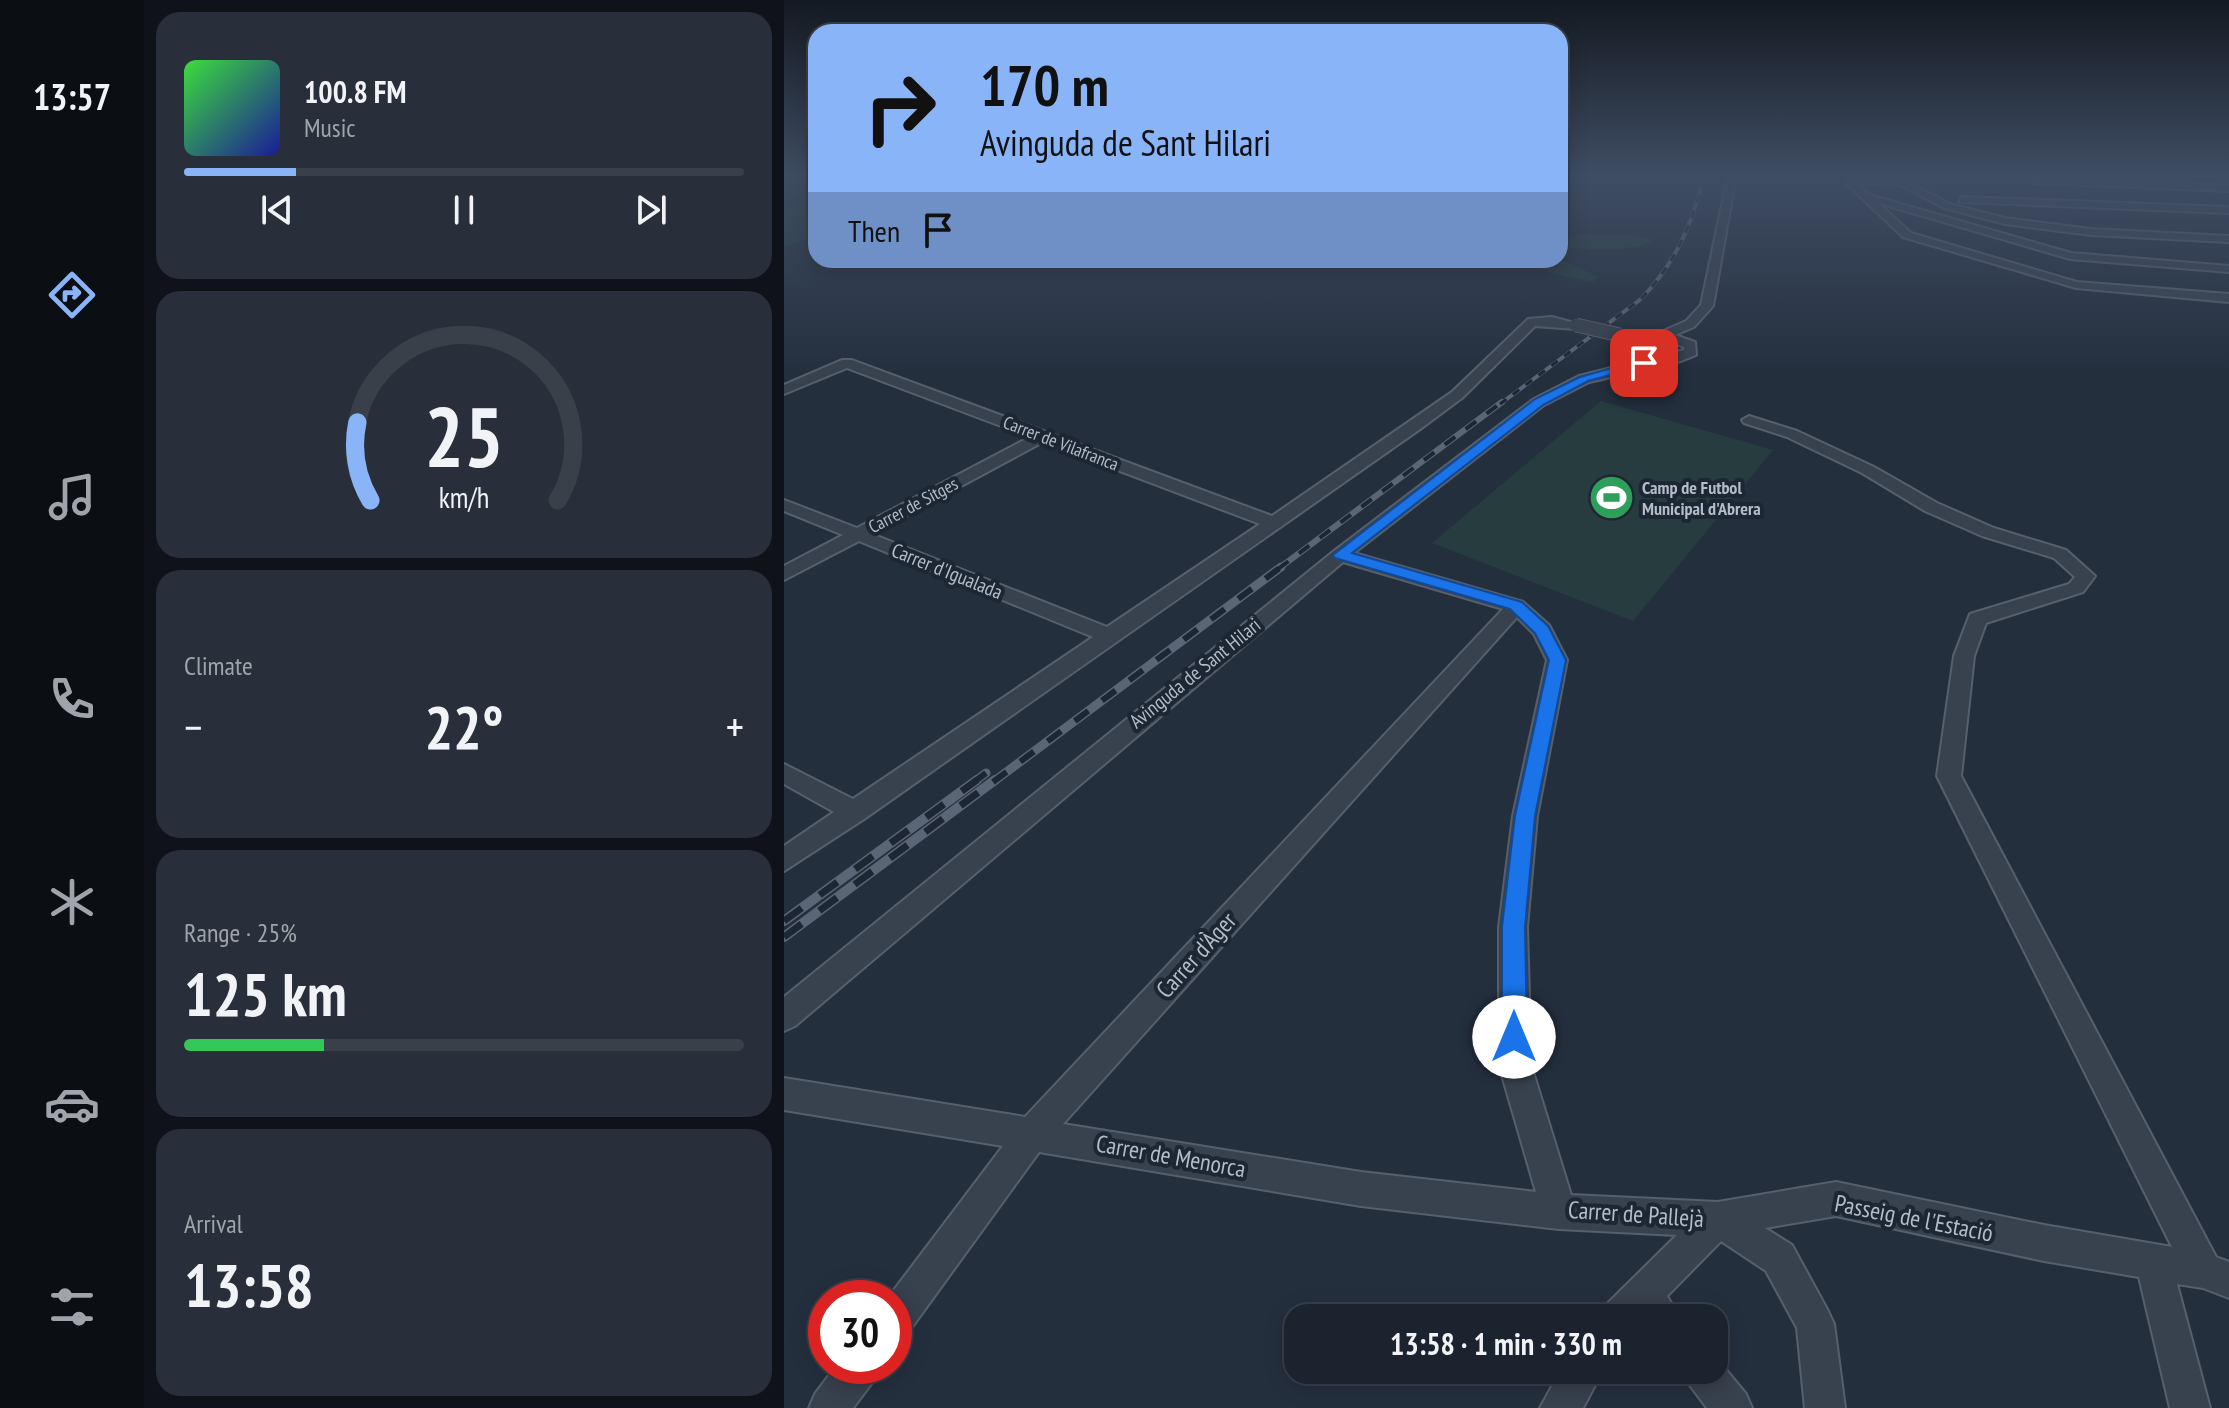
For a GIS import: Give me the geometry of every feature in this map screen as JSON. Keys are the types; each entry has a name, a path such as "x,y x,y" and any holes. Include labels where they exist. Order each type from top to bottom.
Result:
{"street":[{"path":"1664,335 1690,324 1707,306 1719,242"},
{"path":"1930,242 2076,285 2229,298"},
{"path":"2021,242 2070,256 2229,269"},
{"path":"2064,242 2076,285"},
{"path":"784,860 1457,395 1532,322 1552,321 1620,335 1664,335 1685,341 1690,324"},
{"path":"1620,335 1632,354"},
{"path":"1632,354 1635,340 1647,336"},
{"name":"Avinguda de Sant Hilari","path":"784,1016 1340,555 1539,402 1632,354 1662,360 1687,356 1692,349 1685,341"},
{"name":"Carrer de Vilafranca","path":"784,390 847,363 1274,523"},
{"path":"1749,420 1792,434 1868,470 1931,507 1988,532 2060,554 2086,576 2076,588 1977,619 1964,656 1949,776 2216,1275"},
{"name":"Carrer de Sitges","path":"784,574 1043,436"},
{"name":"Carrer d'Igualada","path":"784,505 1110,636"},
{"name":"Carrer de Pallejà","path":"1340,555 1516,606 1542,630 1557,660 1525,816 1513,927 1515,1065 1559,1212 1718,1219 1779,1258 1815,1324 1825,1408"},
{"name":"Carrer d'Àger","path":"912,1297 1033,1133 1516,606"},
{"path":"784,773 855,812"},
{"name":"Carrer de Menorca","path":"784,1094 1361,1189 1559,1212"},
{"name":"Passeig de l'Estació","path":"1718,1219 1836,1199 2216,1275"},
{"path":"1646,1304 1718,1219"},
{"path":"2153,1262 2190,1408"},
{"path":"829,1408 847,1384"},
{"path":"1560,1408 1575,1384"},
{"path":"1714,1384 1732,1408"}],"green space":[{"path":"1568,242 1650,242 1622,249 1568,248"},
{"path":"1568,263 1599,277 1593,282 1553,274 1541,268 1568,268"},
{"name":"Camp de Futbol Municipal d'Abrera","path":"1601,401 1773,450 1633,621 1432,543"}],"railway":[{"path":"1500,404 1641,299 1664,271 1681,242"},
{"path":"1278,569 1502,402"},
{"path":"993,782 1281,567"},
{"path":"974,782 986,773"},
{"path":"784,921 977,780"},
{"path":"784,937 995,780"}],"place":[{"name":"Camp de Futbol Municipal d'Abrera","path":"1611,497"}],"route":[{"path":"1514,1037 1513,927 1525,816 1557,660 1542,630 1516,606 1340,555 1539,402 1584,379 1644,363"}]}
